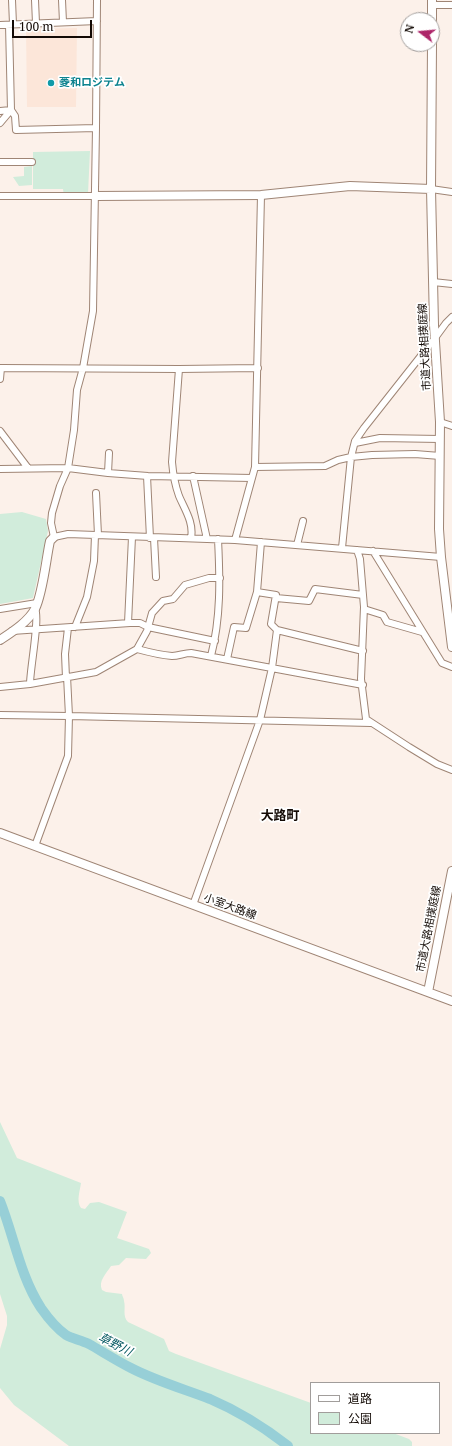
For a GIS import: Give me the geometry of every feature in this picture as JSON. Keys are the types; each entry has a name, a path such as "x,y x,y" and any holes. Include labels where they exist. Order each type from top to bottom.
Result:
{"street":[{"path":"12,0 11,110 15,116 16,130 96,128"},
{"path":"35,0 36,23"},
{"path":"62,0 63,22"},
{"path":"54,536 51,523 52,513 60,486 68,468 74,430 77,390 83,368 93,312 97,0"},
{"path":"432,2 452,5"},
{"path":"0,25 97,21"},
{"name":"市道大路相撲庭線","path":"432,52 431,189 435,338 440,422 440,529 441,557 452,647"},
{"path":"0,111 11,110"},
{"path":"0,123 11,110"},
{"path":"0,162 32,162"},
{"path":"0,196 261,195 350,186 431,189 452,192"},
{"path":"235,540 255,467 261,195"},
{"path":"433,282 452,284"},
{"path":"342,548 351,457 354,443 364,428 452,317"},
{"path":"0,379 1,368 258,368"},
{"path":"179,369 172,462 173,475 179,496 189,517 192,531 191,538"},
{"path":"440,422 452,426"},
{"path":"0,431 28,468"},
{"path":"354,443 380,438 440,439"},
{"path":"108,474 109,453"},
{"path":"255,467 325,466 338,460 351,457 415,454 440,456"},
{"path":"0,469 68,468 108,474 252,478"},
{"path":"147,476 156,577"},
{"path":"193,476 207,539"},
{"path":"75,627 87,597 94,560 97,535 96,493"},
{"path":"297,545 302,521"},
{"path":"30,684 30,672 36,630 36,606 41,590 50,541 54,536 68,534 218,539 441,557"},
{"path":"128,623 132,537"},
{"path":"211,656 217,630 220,596 218,539"},
{"path":"227,659 234,627 246,628 257,592 261,542"},
{"path":"357,550 360,559 364,609 361,678 366,719 437,764 452,770"},
{"path":"372,551 442,663 452,667"},
{"path":"0,687 30,684 96,672 137,649 147,631 152,613 163,601 173,599 185,584 209,578 220,578"},
{"path":"257,592 276,596 276,598 309,601 315,589 363,595"},
{"path":"276,598 271,624 277,630 363,651"},
{"path":"0,609 36,606"},
{"path":"0,640 26,620 36,606"},
{"path":"364,609 383,615 387,622 422,632"},
{"path":"12,631 140,623 148,627 215,641"},
{"path":"35,846 69,750 69,716 65,654 68,628"},
{"path":"193,905 260,720 272,668 277,630"},
{"path":"137,649 173,656 183,653 211,656 363,685"},
{"path":"0,715 371,723"},
{"name":"小室大路線","path":"0,833 452,1001"},
{"name":"市道大路相撲庭線","path":"428,992 452,871"}],"shaded area":[{"name":"菱和ロジテム","path":"77,28 76,107 27,107 26,29"}],"green space":[{"path":"90,151 88,194 64,196 63,189 33,189 33,152"},
{"path":"32,166 32,185 19,186 13,177 24,176 24,167"},
{"path":"22,512 46,519 48,531 33,598 0,604 0,514"},
{"path":"0,1122 17,1158 81,1183 79,1199 81,1208 85,1209 90,1203 99,1202 127,1212 117,1238 149,1249 151,1253 146,1259 126,1258 119,1265 111,1266 103,1278 101,1287 102,1290 106,1292 122,1294 124,1299 125,1317 128,1322 164,1339 169,1351 310,1403 310,1434 396,1434 409,1439 412,1442 412,1446 69,1446 14,1405 0,1388 0,1349 7,1325 7,1316 0,1294"}],"waterway":[{"name":"草野川","path":"0,1201 22,1269 34,1296 46,1315 62,1332 89,1344 141,1373 210,1399 241,1414 270,1432 288,1446"}],"place":[{"name":"菱和ロジテム","path":"51,83"}],"district":[{"name":"大路町","path":"280,816"}]}
